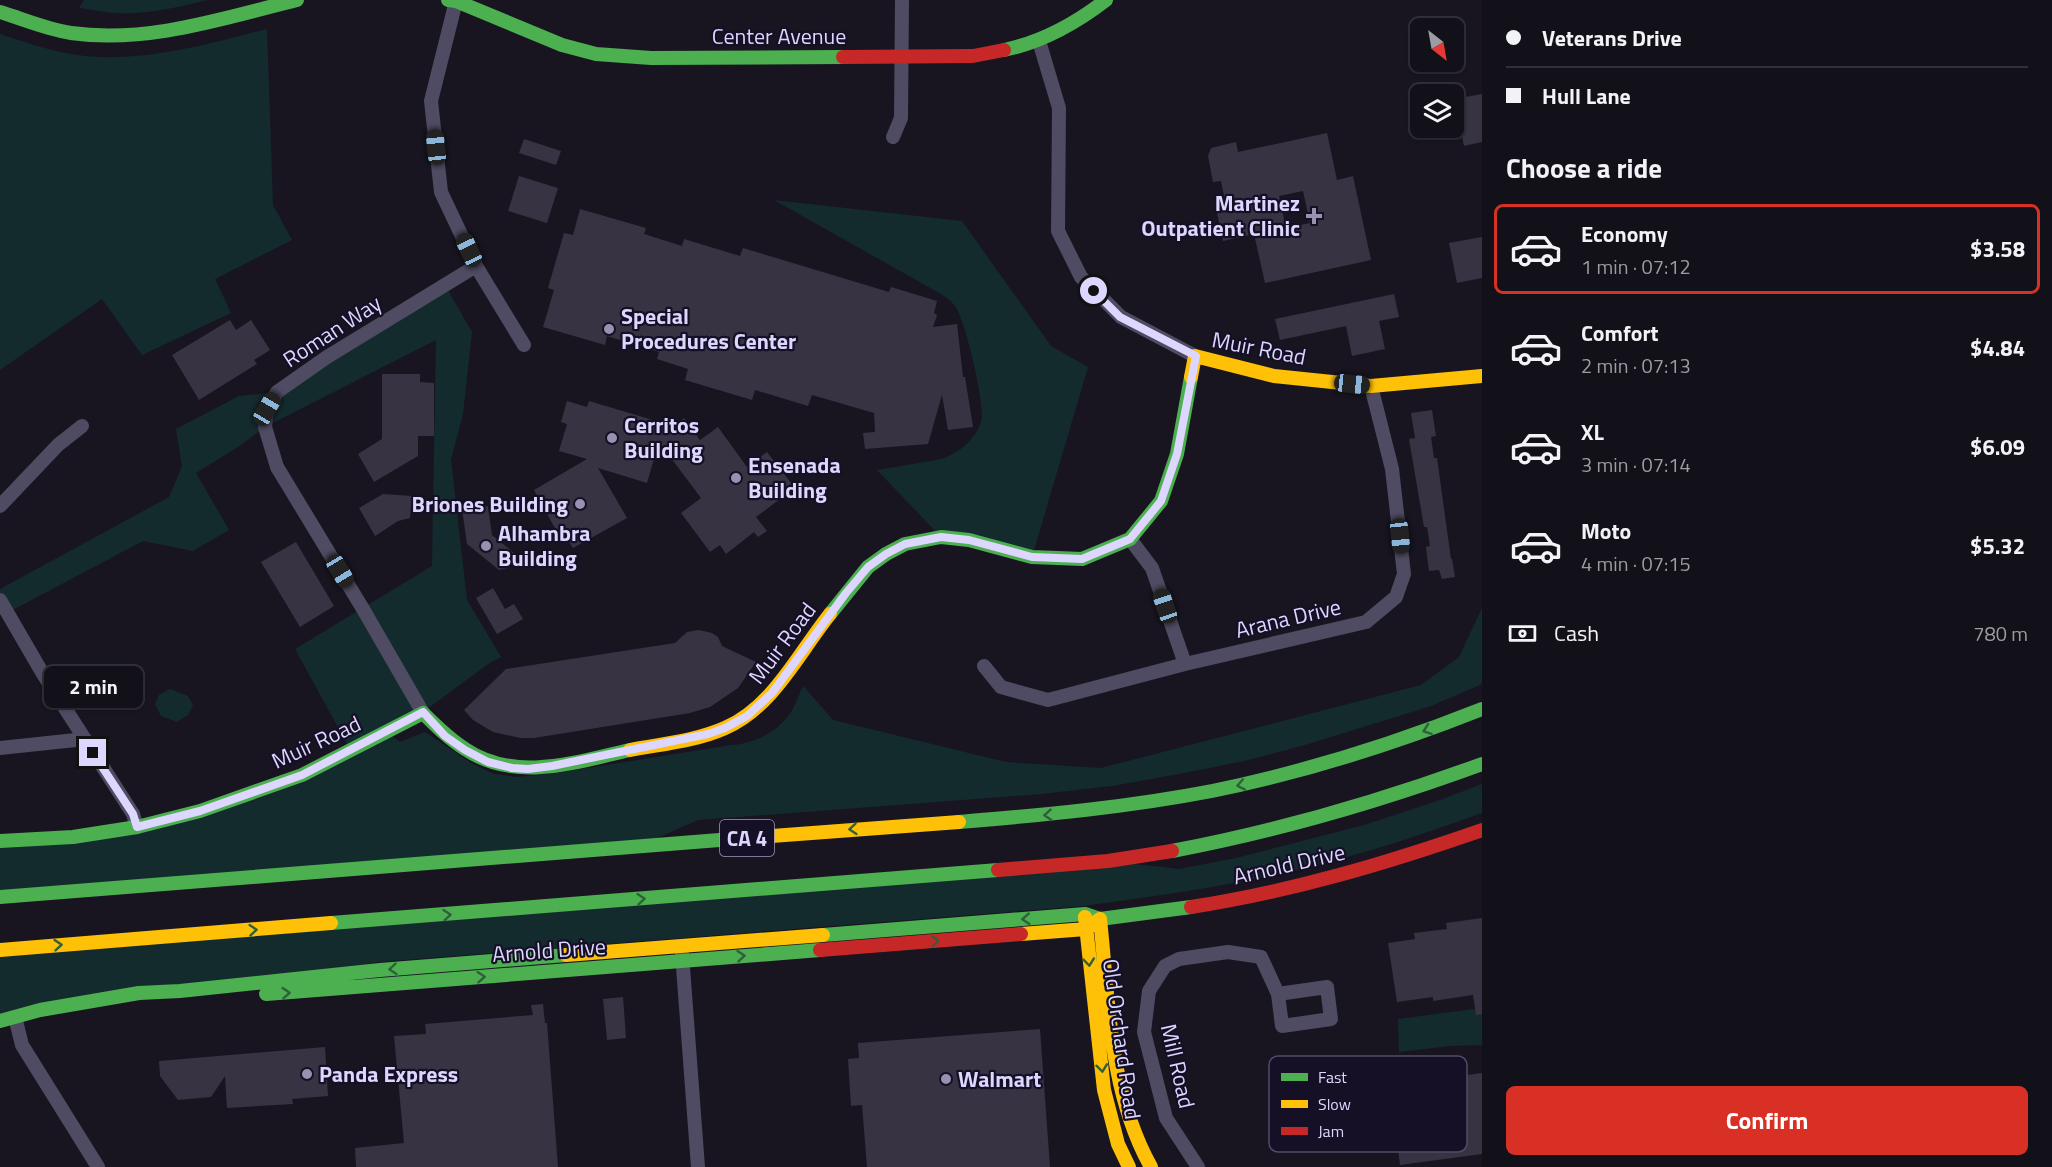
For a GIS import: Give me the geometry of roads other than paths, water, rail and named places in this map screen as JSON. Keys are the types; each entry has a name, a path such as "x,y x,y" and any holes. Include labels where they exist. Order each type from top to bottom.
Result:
{"main road":[{"path":"0,12 69,33 115,35 154,33 201,24 297,0"},
{"name":"Center Avenue","path":"452,1 562,45 596,54 651,58 973,56 1012,50 1039,41 1092,12 1106,0"},
{"name":"Muir Road","path":"0,841 73,837 137,827 200,811 302,775 423,712 445,736 465,750 488,762 520,768 552,766 708,734 741,720 762,704 868,567 905,544 941,537 969,540 1032,557 1082,559 1130,539 1161,501 1177,454 1196,356 1274,376 1371,386 1482,376"},
{"name":"CA 4","path":"0,897 1096,809 1194,794 1300,770 1405,738 1482,709"},
{"name":"CA 4","path":"0,950 1108,861 1228,841 1314,820 1400,795 1482,764"},
{"name":"Arnold Drive","path":"0,1030 40,1010 139,993 180,991 380,970 1085,914 1100,919 1215,903 1297,886 1413,853 1482,830"},
{"name":"Old Orchard Road","path":"1085,914 1104,1090 1118,1144 1129,1167"},
{"name":"Arnold Drive","path":"0,1021 16,1021 182,998 332,990 1086,929 1100,919"},
{"name":"Old Orchard Road","path":"1100,919 1114,1058 1122,1103 1151,1167"}],"street":[{"path":"893,136 901,118 902,0"},
{"path":"452,1 431,101 441,192 476,266 524,345"},
{"path":"1039,41 1059,108 1058,231 1081,277 1120,317 1196,356"},
{"name":"Roman Way","path":"423,712 277,467 265,427 267,409 277,392 327,357 476,266"},
{"name":"Arana Drive","path":"984,666 1002,687 1048,700 1185,664 1366,622 1396,597 1404,574 1392,469 1371,386"},
{"path":"0,506 58,445 82,426"},
{"path":"1130,539 1152,568 1185,664"},
{"path":"0,600 133,814 137,827"},
{"path":"0,748 85,739"},
{"path":"682,946 698,1167"},
{"name":"Mill Road","path":"1198,1167 1166,1118 1144,1032 1149,991 1166,966 1179,959 1228,952 1260,957 1278,994"},
{"path":"16,1021 22,1045 98,1167"}],"place":[{"name":"Martinez Outpatient Clinic","path":"1314,216"},
{"name":"Special Procedures Center","path":"609,329"},
{"name":"Cerritos Building","path":"612,438"},
{"name":"Ensenada Building","path":"736,478"},
{"name":"Briones Building","path":"580,504"},
{"name":"Alhambra Building","path":"486,546"},
{"name":"Panda Express","path":"307,1074"},
{"name":"Walmart","path":"946,1079"}]}
